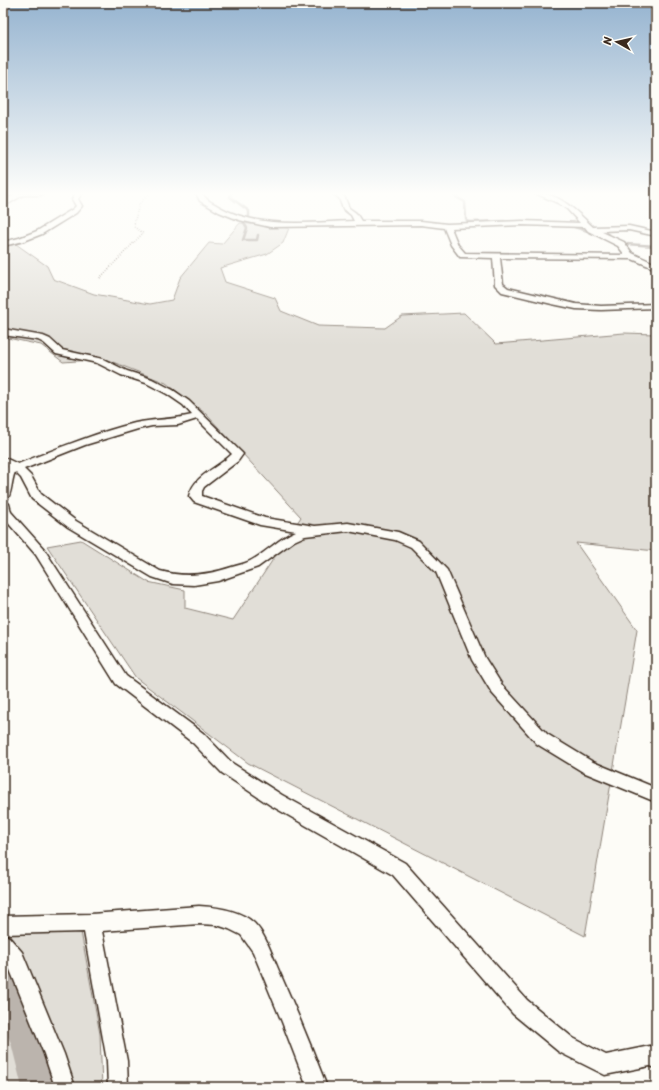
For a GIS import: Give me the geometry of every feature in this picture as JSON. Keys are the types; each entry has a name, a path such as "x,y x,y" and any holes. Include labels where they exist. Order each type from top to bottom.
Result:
{"street":[{"path":"454,244 462,255 633,257"},
{"path":"620,244 627,253 633,257 656,267"},
{"path":"496,256 500,273 499,285 505,290 565,304 601,308 632,305 656,306"},
{"path":"3,332 40,338 47,341 59,352 100,361 124,373 149,381 170,392 186,403 238,454 196,490 195,496 198,499 264,522 318,530"},
{"path":"11,464 136,426 152,423 178,422 198,416"},
{"path":"3,498 11,464"},
{"path":"11,464 26,476 36,496 72,524 156,574 173,579 194,580 218,576 254,564 290,538 303,532 348,527 398,536 415,544 441,570 479,660 497,690 542,739 588,767 656,795"},
{"path":"3,504 6,513 40,552 121,680 198,738 227,768 276,800 399,870 520,1007 566,1045 605,1065 650,1056 656,1058"},
{"path":"3,925 91,923 199,915 217,916 233,921 247,929 259,946 291,1020 316,1087"},
{"path":"91,923 117,1061 118,1087"},
{"path":"3,943 15,959 54,1054 65,1087"}],"path":[{"path":"100,278 133,244"}],"shaded area":[{"path":"16,244 47,266 53,279 94,294 150,304 172,300 180,278 208,244 282,244 267,254 220,268 225,282 275,298 281,311 318,326 385,328 402,316 464,313 496,344 624,333 655,334 656,332 656,551 576,543 637,630 585,936 248,763 136,678 47,546 81,540 148,582 185,590 185,608 233,620 301,517 206,414 166,383 105,359 63,362 41,345 3,337 3,247"},
{"path":"3,931 81,932 100,1034 102,1087 3,1087"}],"waterway":[{"path":"626,244 656,246"},
{"path":"3,983 30,1041 42,1087"}]}
